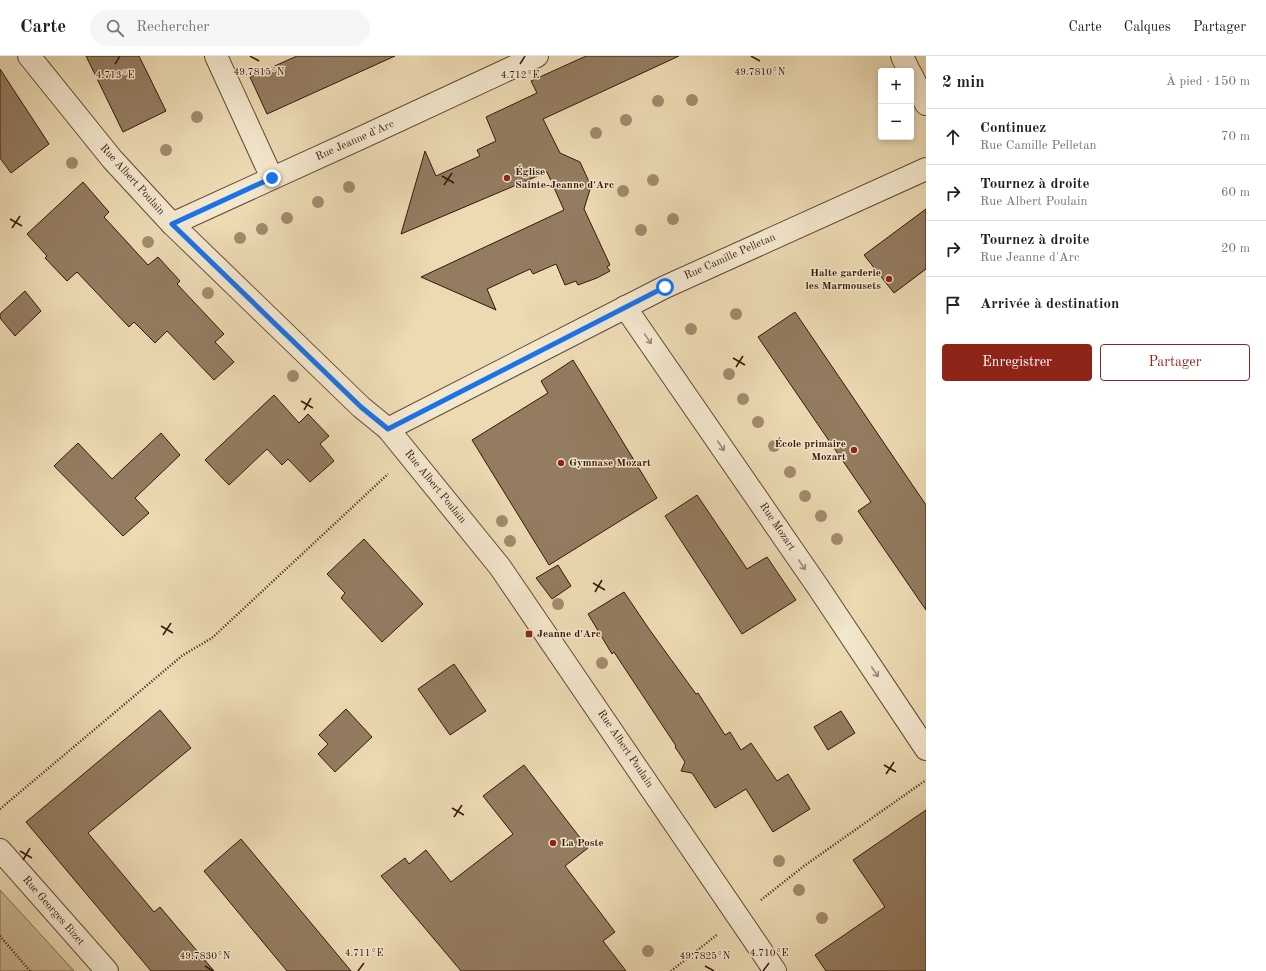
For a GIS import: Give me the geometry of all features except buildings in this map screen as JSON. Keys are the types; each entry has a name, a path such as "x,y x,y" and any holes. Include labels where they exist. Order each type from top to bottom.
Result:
{"street":[{"name":"Rue Albert Poulain","path":"29,56 112,160 172,224 356,402 388,429 500,567 739,917 774,971"},
{"path":"216,56 272,178"},
{"name":"Rue Jeanne d'Arc","path":"172,224 537,56"},
{"path":"902,56 908,68"},
{"path":"914,80 926,104"},
{"name":"Rue Camille Pelletan","path":"388,429 625,306 926,169"},
{"name":"Rue Mozart","path":"625,306 926,748"},
{"name":"Rue Georges Bizet","path":"0,850 107,971"}],"path":[{"path":"0,809 183,655 212,638 409,455"},
{"path":"671,971 804,866 926,780"},
{"path":"0,936 30,971"}],"shaded area":[{"path":"0,890 74,971 0,971"}],"place":[{"name":"Église Sainte-Jeanne d'Arc","path":"507,178"},
{"name":"Halte garderie les Marmousets","path":"889,279"},
{"name":"École primaire Mozart","path":"854,450"},
{"name":"Gymnase Mozart","path":"561,463"},
{"name":"Jeanne d'Arc","path":"529,634"},
{"name":"La Poste","path":"553,843"}],"route":[{"path":"272,178 172,224 361,407 388,429 625,306 665,287"}]}
